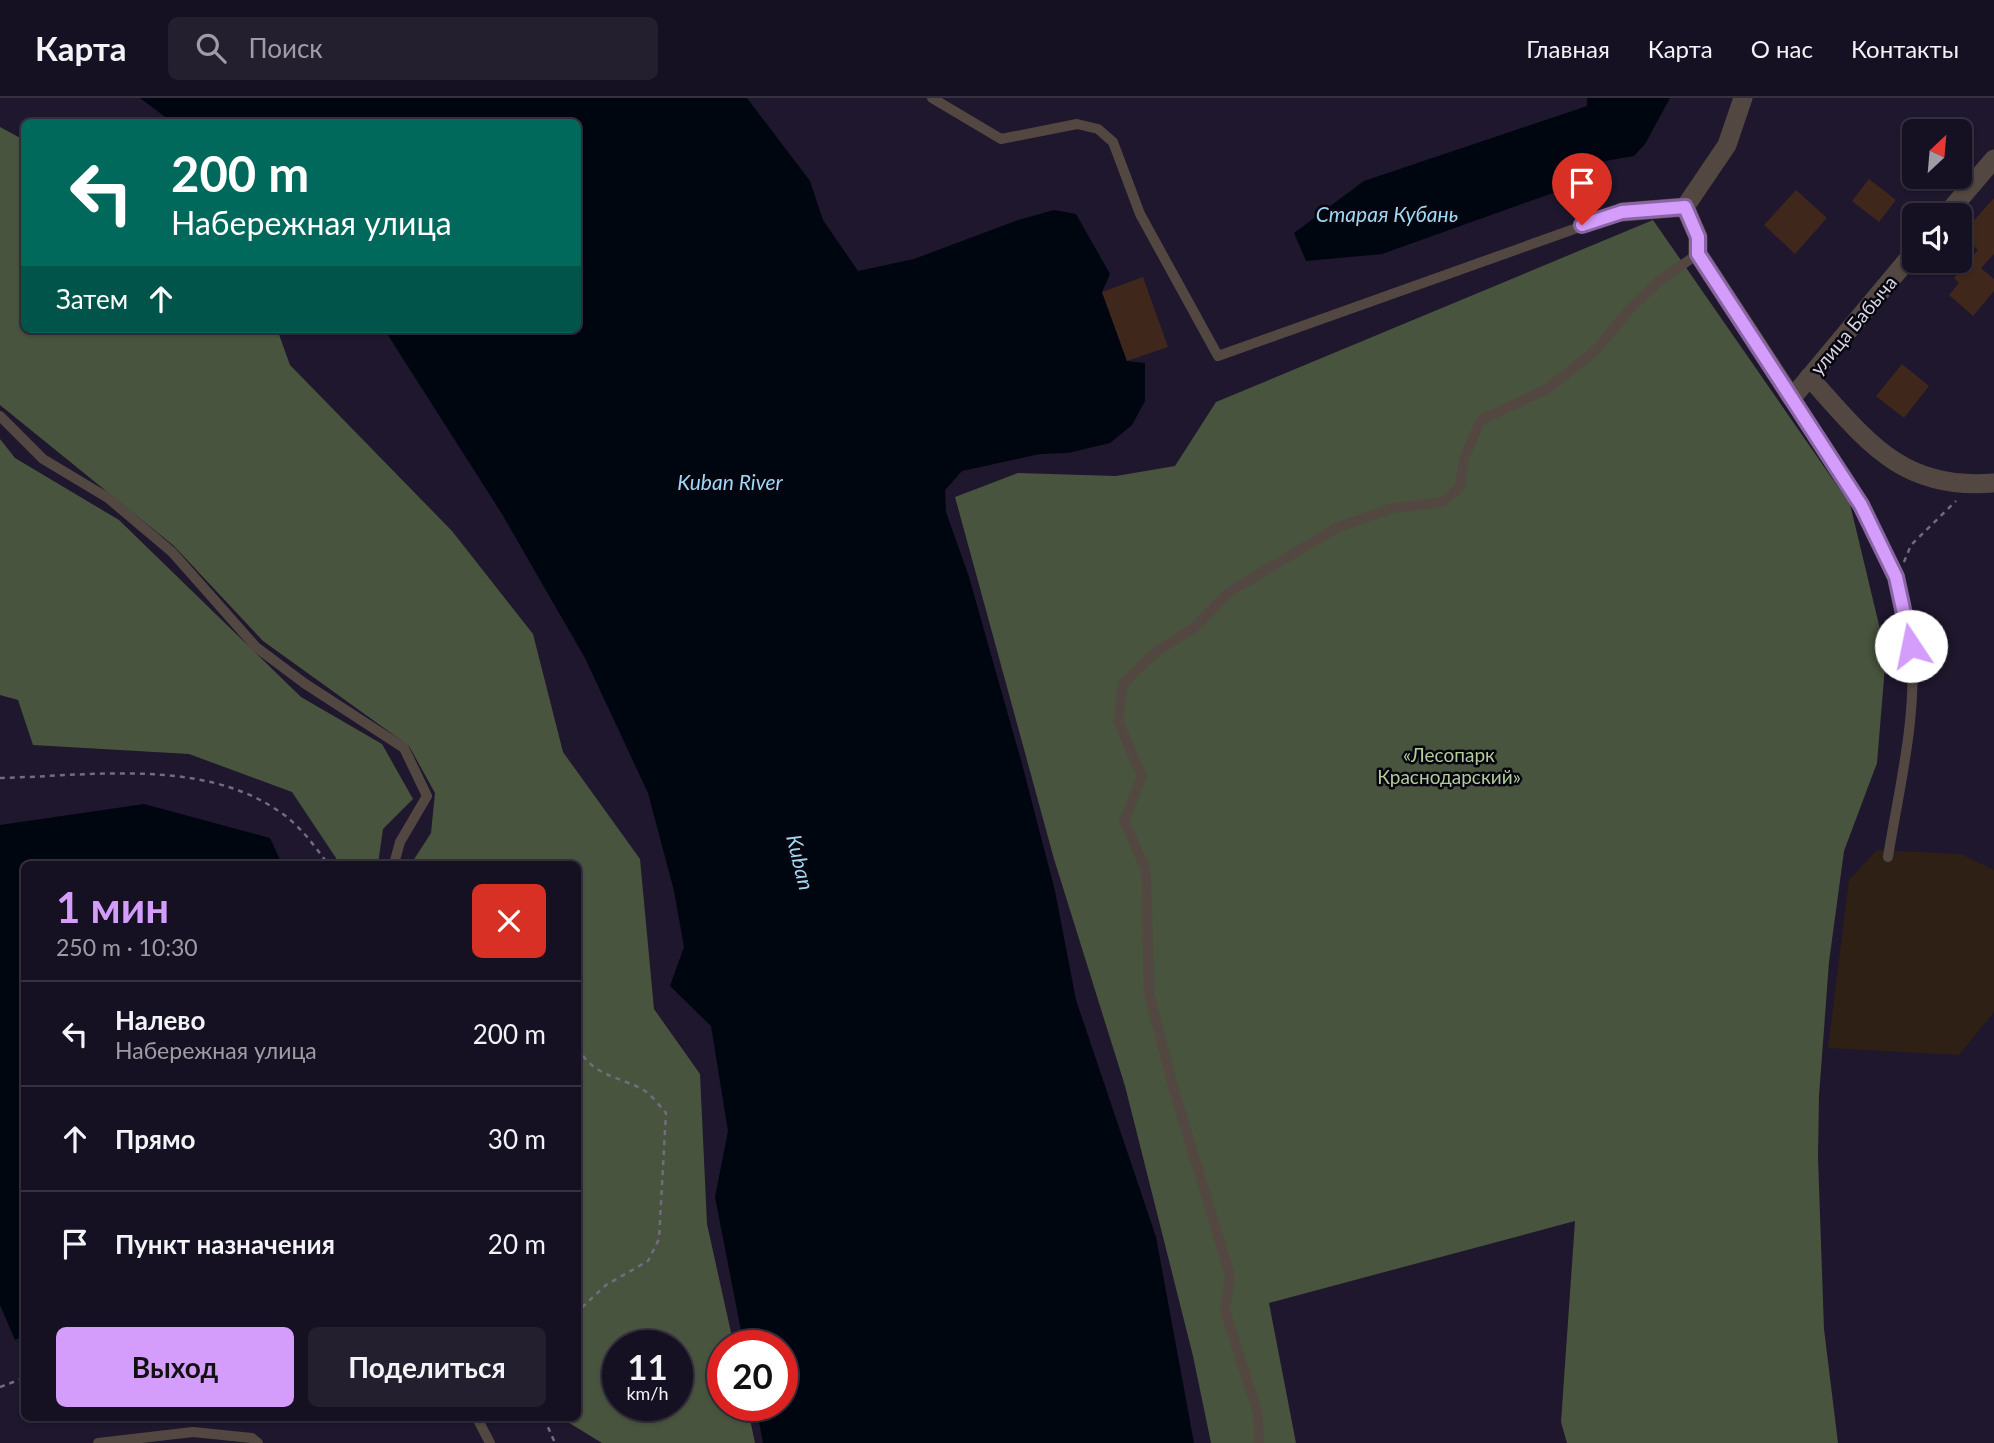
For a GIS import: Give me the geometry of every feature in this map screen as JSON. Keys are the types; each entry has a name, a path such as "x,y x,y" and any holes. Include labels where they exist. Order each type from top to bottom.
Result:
{"street":[{"path":"1685,207 1727,145 1743,98"},
{"path":"1956,203 1994,159"},
{"path":"1622,212 1685,207"},
{"path":"1685,207 1698,237 1698,254 1792,398"},
{"name":"улица Бабыча","path":"1792,398 1902,266"},
{"path":"1808,377 1890,461 1912,473 1967,486 1994,484"}],"lane":[{"path":"932,98 1001,139 1077,124 1098,129 1113,142 1140,214 1218,356 1622,212"},
{"path":"1259,1443 1258,1414 1225,1311 1230,1275 1173,1087 1149,993 1146,870 1124,821 1142,776 1118,721 1123,684 1157,651 1194,628 1229,592 1338,527 1393,508 1443,502 1460,487 1464,458 1481,421 1547,388 1596,350 1631,308 1659,281 1698,254"},
{"path":"1792,398 1861,505 1896,577 1911,646 1911,709 1888,857"},
{"path":"0,416 43,459 108,498 172,552 256,647 304,683 404,748 427,796 400,842 395,861"},
{"path":"479,1421 491,1443"},
{"path":"97,1443 193,1432 252,1438 257,1443"}],"path":[{"path":"1896,577 1911,545 1965,492 1967,486"},
{"path":"0,778 159,775 198,778 241,789 279,810 307,835 326,861"},
{"path":"581,1054 584,1060 603,1074 645,1090 666,1113 659,1239 648,1261 606,1284 581,1308"},
{"path":"0,1387 21,1379"},
{"path":"545,1421 555,1443"}],"shaded area":[{"path":"1877,850 1961,854 1994,870 1994,1012 1959,1055 1828,1048 1849,880"}],"green space":[{"path":"0,127 21,138 21,333 278,333 290,365 452,531 533,634 563,752 640,859 654,1009 700,1074 707,1224 730,1330 707,1330 707,1421 750,1421 755,1443 602,1443 566,1421 581,1421 581,861 413,861 431,833 435,793 409,746 263,641 174,546 0,405"},
{"name":"«Лесопарк Краснодарский»","path":"1653,220 1850,504 1886,654 1877,763 1844,851 1829,962 1819,1096 1818,1157 1824,1329 1838,1443 1567,1443 1561,1422 1575,1221 1269,1303 1296,1443 1211,1443 1193,1356 1125,1086 1054,859 955,497 1018,473 1116,476 1175,466 1216,402"},
{"path":"0,439 15,458 119,520 301,697 382,744 413,799 383,829 378,861 338,861 292,792 189,754 33,745 18,700 0,695"}],"water":[{"name":"Kuban River","path":"140,98 747,98 810,181 823,220 858,271 914,259 1018,220 1054,210 1076,214 1110,274 1102,292 1127,361 1145,363 1145,401 1132,425 1110,443 1068,453 1040,454 962,471 945,490 946,512 969,577 1022,764 1055,891 1076,1000 1156,1237 1194,1443 763,1443 759,1421 798,1421 798,1330 741,1330 715,1197 728,1131 711,1026 670,986 684,947 674,891 648,793 585,658 502,514 387,333 581,333 581,119 168,119"},
{"name":"Старая Кубань","path":"1587,98 1670,98 1645,144 1634,156 1605,161 1586,181 1382,254 1306,261 1294,233 1364,181 1587,106"},
{"path":"144,804 270,838 281,861 21,861 21,1337 15,1340 0,1305 0,825"}],"building":[{"path":"1869,179 1896,200 1879,222 1852,201"},
{"path":"1796,190 1827,218 1795,254 1764,225"},
{"path":"1994,198 1994,254 1981,268 1994,279 1994,291 1973,316 1949,295 1959,283 1954,278 1958,273 1972,273 1972,257 1978,250 1972,245 1972,223"},
{"path":"1143,277 1168,347 1127,361 1102,292"},
{"path":"1902,364 1929,386 1904,418 1876,396"}],"route":[{"path":"1582,225 1622,212 1685,207 1698,237 1698,254 1861,505 1896,577 1911,646"}],"water label":[{"name":"Kuban","path":"801,862"}]}
